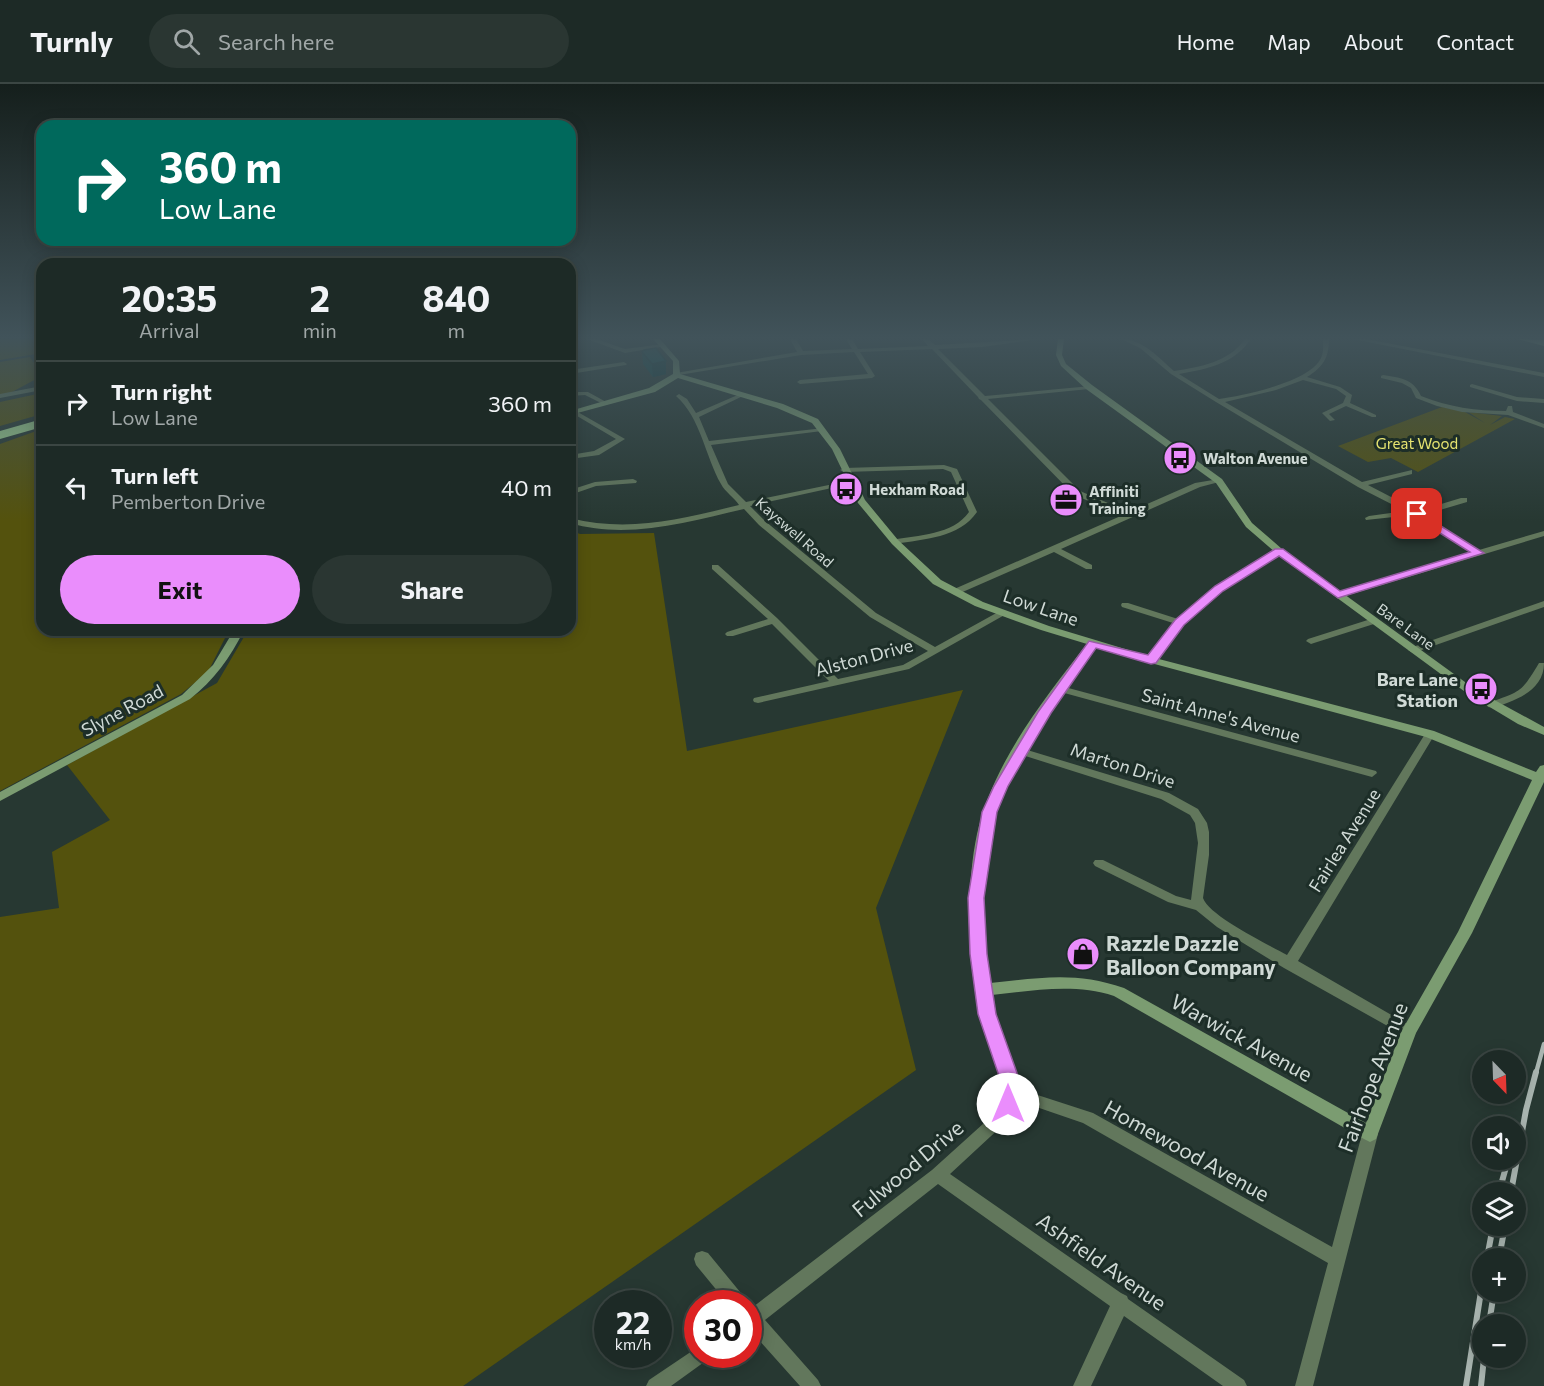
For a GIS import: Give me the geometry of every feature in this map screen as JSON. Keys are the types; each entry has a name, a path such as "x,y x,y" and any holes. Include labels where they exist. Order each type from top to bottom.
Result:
{"highway":[{"path":"0,430 36,420"},
{"path":"0,435 36,425"}],"street":[{"path":"599,400 605,403"},
{"path":"576,411 616,400"},
{"name":"Kayswell Road","path":"685,400 708,443 725,485 744,505 873,615 935,651"},
{"path":"695,416 731,400"},
{"name":"Low Lane","path":"756,400 810,418 822,429 836,449 844,470 861,501 921,569 955,592 1003,614 1094,643 1430,734 1541,774"},
{"path":"983,400 1077,493 1129,515"},
{"name":"Bare Lane","path":"1107,400 1219,481 1249,525 1279,551 1492,705 1544,730"},
{"path":"1218,401 1225,400"},
{"path":"1332,420 1325,413 1346,404 1349,400"},
{"path":"1425,400 1490,413 1509,413 1544,426"},
{"path":"1509,413 1509,408 1516,400"},
{"path":"1527,400 1544,401"},
{"path":"1218,401 1361,485 1415,513 1478,553"},
{"path":"1346,404 1374,416"},
{"path":"576,414 621,439 617,444 596,453 576,456"},
{"path":"708,443 822,429"},
{"path":"844,470 944,467 954,471 973,512 969,521 956,528 895,542"},
{"path":"1361,485 1408,472"},
{"path":"576,491 595,484 633,481"},
{"path":"955,592 1198,485 1219,481"},
{"path":"576,522 596,528 646,525 850,482"},
{"path":"1369,518 1415,513 1464,500"},
{"path":"1338,595 1544,533"},
{"path":"1055,549 1089,567"},
{"path":"1151,660 1179,622 1219,589 1279,551"},
{"path":"715,567 774,620 836,683"},
{"path":"1413,650 1544,604"},
{"path":"1125,605 1179,622"},
{"name":"Alston Drive","path":"758,701 906,666 1003,614"},
{"path":"730,634 774,620"},
{"path":"1311,641 1374,621"},
{"name":"Slyne Road","path":"0,797 186,697 209,678 225,658 236,636"},
{"path":"1010,1092 1001,1050 987,1014 976,898 990,812 1020,751 1094,643"},
{"path":"1492,705 1527,692 1533,686 1542,665"},
{"name":"Saint Anne's Avenue","path":"1061,689 1372,773"},
{"name":"Fairlea Avenue","path":"1289,964 1430,734"},
{"name":"Marton Drive","path":"1020,751 1165,796 1197,815 1204,834 1197,898 1200,907"},
{"name":"Fairhope Avenue","path":"1304,1386 1370,1134 1409,1032 1465,933 1541,774"},
{"path":"1099,863 1172,899 1200,907 1215,920 1409,1032"},
{"name":"Warwick Avenue","path":"983,990 1079,982 1100,984 1119,992 1370,1134"},
{"name":"Fulwood Drive","path":"762,1310 938,1175 999,1119 1008,1104 1010,1092"},
{"name":"Homewood Avenue","path":"1010,1092 1088,1118 1336,1258"},
{"name":"Ashfield Avenue","path":"938,1175 1238,1386"},
{"path":"702,1259 727,1290"},
{"path":"1082,1386 1121,1302"},
{"path":"762,1332 812,1386"},
{"path":"655,1386 684,1366"}],"green space":[{"path":"36,400 36,416 0,426 0,402"},
{"name":"Great Wood","path":"1442,407 1465,412 1485,423 1468,412 1502,416 1490,425 1505,417 1515,419 1418,472 1391,458 1368,462 1338,446"},
{"path":"36,431 36,636 226,636 208,672 181,694 0,791 0,444"},
{"path":"576,532 654,533 687,751 963,690 876,908 916,1070 601,1290 594,1290 594,1295 463,1386 0,1386 0,917 59,908 52,852 110,820 67,765 217,683 244,636 576,636"}],"railway":[{"path":"1536,1073 1544,1044"},
{"path":"1513,1182 1526,1110 1536,1072"},
{"path":"1502,1182 1505,1170"},
{"path":"1489,1248 1491,1236"},
{"path":"1501,1248 1503,1236"},
{"path":"1466,1386 1479,1302"},
{"path":"1491,1314 1492,1302"},
{"path":"1481,1386 1483,1368"}],"place":[{"name":"Walton Avenue","path":"1180,458"},
{"name":"Hexham Road","path":"846,489"},
{"name":"Affiniti Training","path":"1066,500"},
{"name":"Bare Lane Station","path":"1481,689"},
{"name":"Razzle Dazzle Balloon Company","path":"1083,954"}],"route":[{"path":"1008,1104 1010,1092 1008,1073 987,1014 979,954 976,898 990,812 1001,786 1044,712 1094,643 1151,660 1179,622 1219,589 1279,551 1338,595 1478,553 1417,514"}]}
